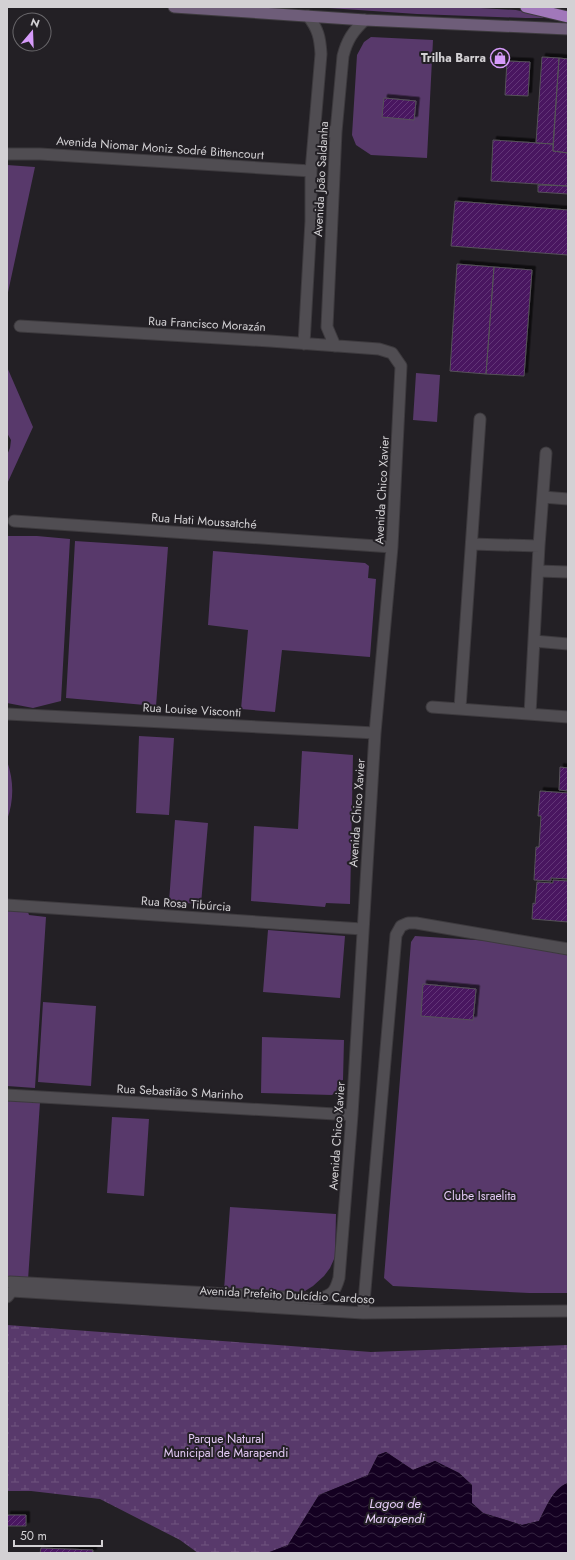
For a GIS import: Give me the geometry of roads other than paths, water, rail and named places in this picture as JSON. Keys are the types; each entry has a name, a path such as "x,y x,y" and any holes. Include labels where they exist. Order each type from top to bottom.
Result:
{"highway":[{"path":"526,7 568,17"}],"main road":[{"path":"174,7 365,20 568,30"}],"street":[{"name":"Avenida João Saldanha","path":"304,344 311,221 311,171 315,131 320,41 316,26 308,16"},
{"name":"Avenida João Saldanha","path":"335,346 327,327 336,132 343,56 346,44 354,30 365,20"},
{"path":"315,131 336,132"},
{"name":"Avenida Niomar Moniz Sodré Bittencourt","path":"7,154 40,154 311,171"},
{"name":"Rua Francisco Morazán","path":"20,326 379,349 392,353"},
{"name":"Avenida Chico Xavier","path":"339,1278 352,1115 375,733 392,547 401,366 392,353"},
{"path":"460,708 480,419"},
{"path":"530,714 539,546 546,453"},
{"path":"543,497 568,498"},
{"name":"Rua Hati Moussatché","path":"14,521 392,547"},
{"path":"472,544 539,546"},
{"path":"538,571 568,572"},
{"path":"534,641 568,644"},
{"path":"432,707 568,717"},
{"name":"Rua Louise Visconti","path":"7,714 375,733"},
{"name":"Rua Rosa Tibúrcia","path":"7,905 362,929"},
{"path":"363,1313 396,935 401,926 408,923 416,923 568,949"},
{"name":"Rua Sebastião S Marinho","path":"7,1095 352,1115"},
{"name":"Avenida Prefeito Dulcídio Cardoso","path":"10,1282 320,1299 331,1295 336,1288 339,1278"},
{"name":"Avenida Prefeito Dulcídio Cardoso","path":"7,1297 12,1291 363,1313 568,1311"}],"water":[{"name":"Lagoa de Marapendi","path":"386,1452 413,1470 435,1461 459,1473 472,1485 472,1503 483,1513 522,1525 539,1521 554,1494 558,1489 568,1483 568,1553 267,1553 288,1545 319,1495 368,1475 378,1455"}],"place":[{"name":"Trilha Barra","path":"500,58"}],"park label":[{"name":"Clube Israelita","path":"480,1196"},
{"name":"Parque Natural Municipal de Marapendi","path":"226,1446"}]}
